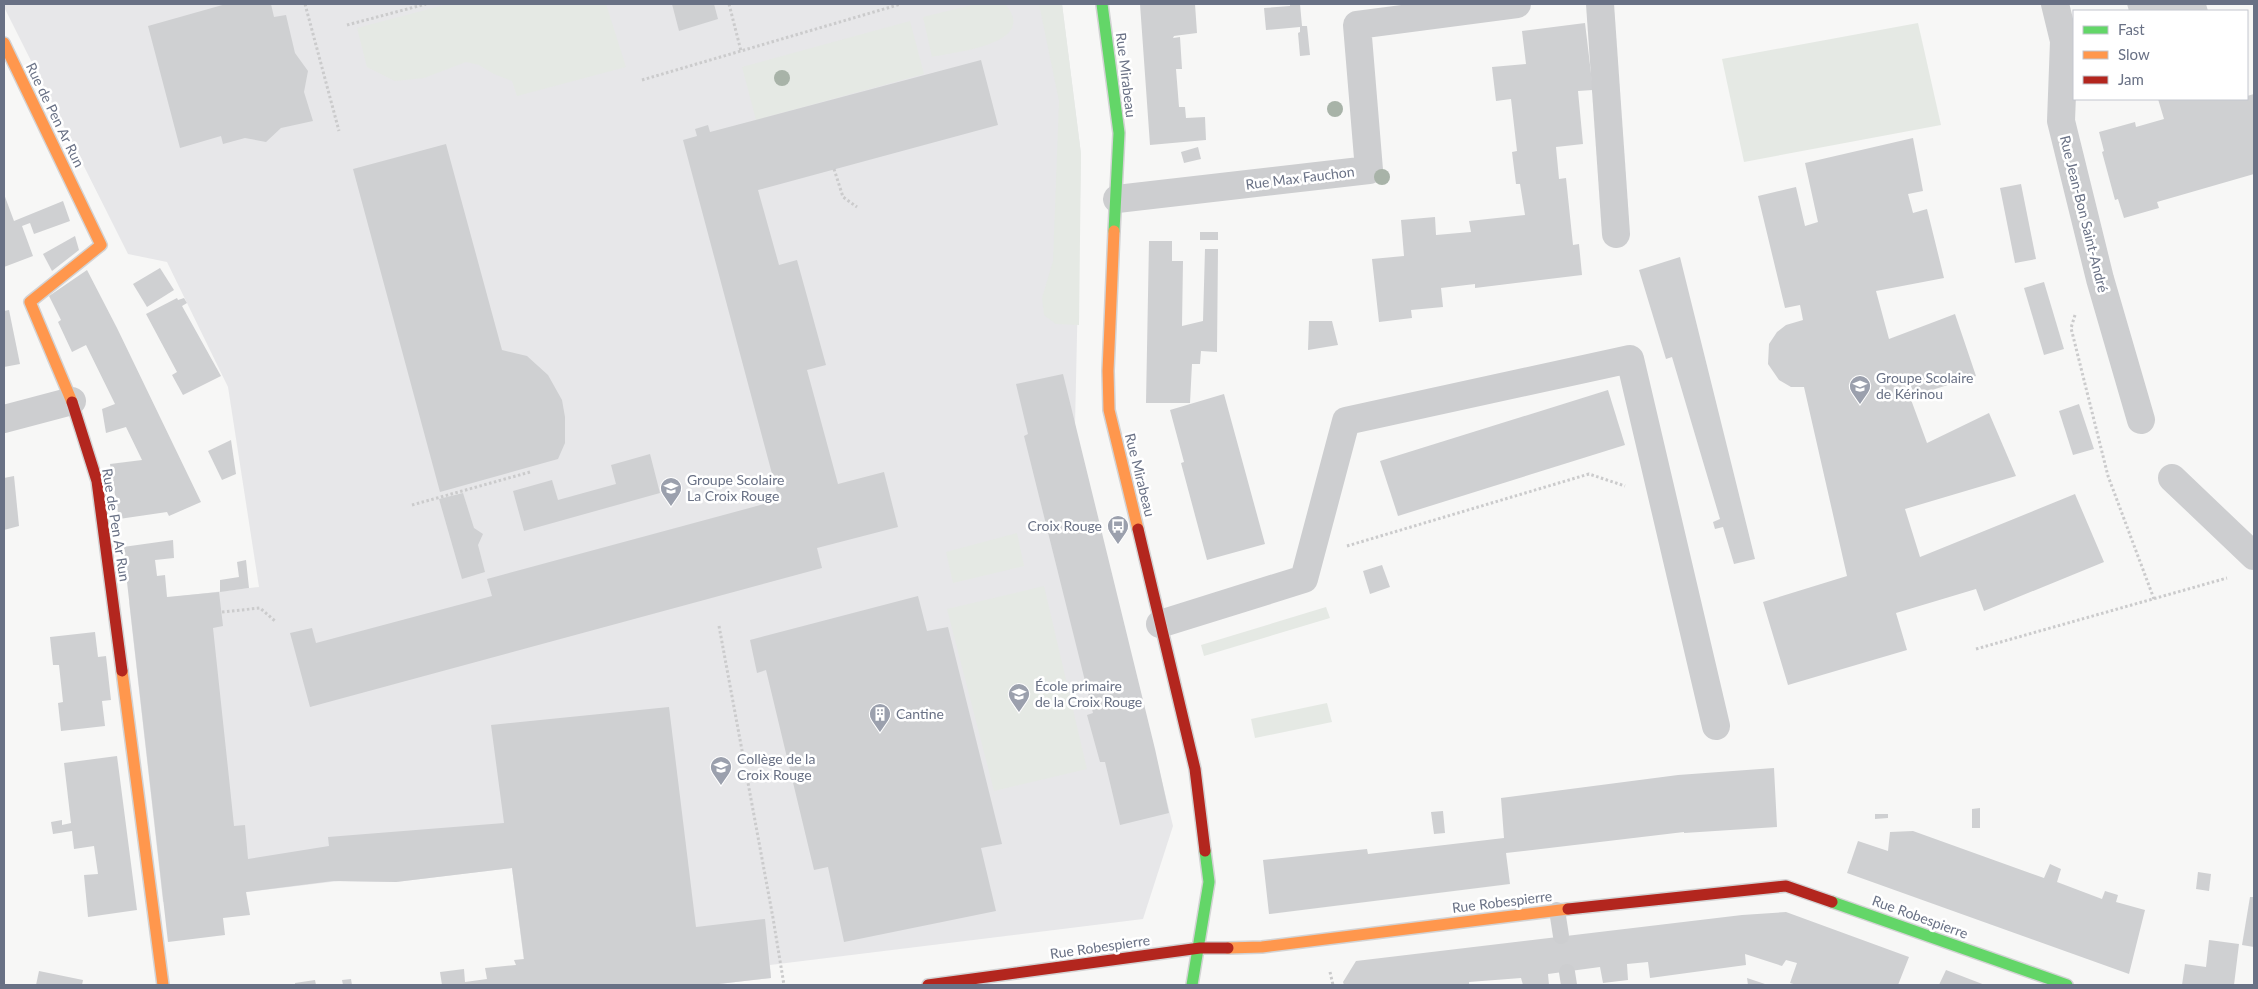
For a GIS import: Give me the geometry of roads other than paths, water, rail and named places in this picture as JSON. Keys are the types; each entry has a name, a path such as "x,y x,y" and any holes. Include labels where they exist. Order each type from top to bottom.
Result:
{"street":[{"name":"Rue Mirabeau","path":"1102,4 1119,134 1108,371 1109,410 1195,768 1209,882 1200,948 1192,985"},
{"name":"Rue Max Fauchon","path":"1117,199 1369,170 1356,15 1517,4"},
{"path":"1600,4 1616,234"},
{"name":"Rue Jean-Bon Saint-André","path":"2055,4 2064,41 2061,121 2100,279 2140,420"},
{"name":"Rue de Pen Ar Run","path":"4,43 100,245 30,302 72,401 97,481 163,985"},
{"path":"1160,624 1304,579 1346,422 1630,359 1716,726"},
{"path":"4,419 72,401"},
{"path":"2172,478 2254,556"},
{"name":"Rue Robespierre","path":"928,985 1200,948 1262,947 1557,910 1786,886 2067,985"}],"lane":[{"path":"1557,910 1561,936"}],"place":[{"name":"Groupe Scolaire de Kérinou","path":"1860,405"},
{"name":"Groupe Scolaire La Croix Rouge","path":"671,507"},
{"name":"Croix Rouge","path":"1118,545"},
{"name":"École primaire de la Croix Rouge","path":"1019,713"},
{"name":"Cantine","path":"880,733"},
{"name":"Collège de la Croix Rouge","path":"721,786"}]}
